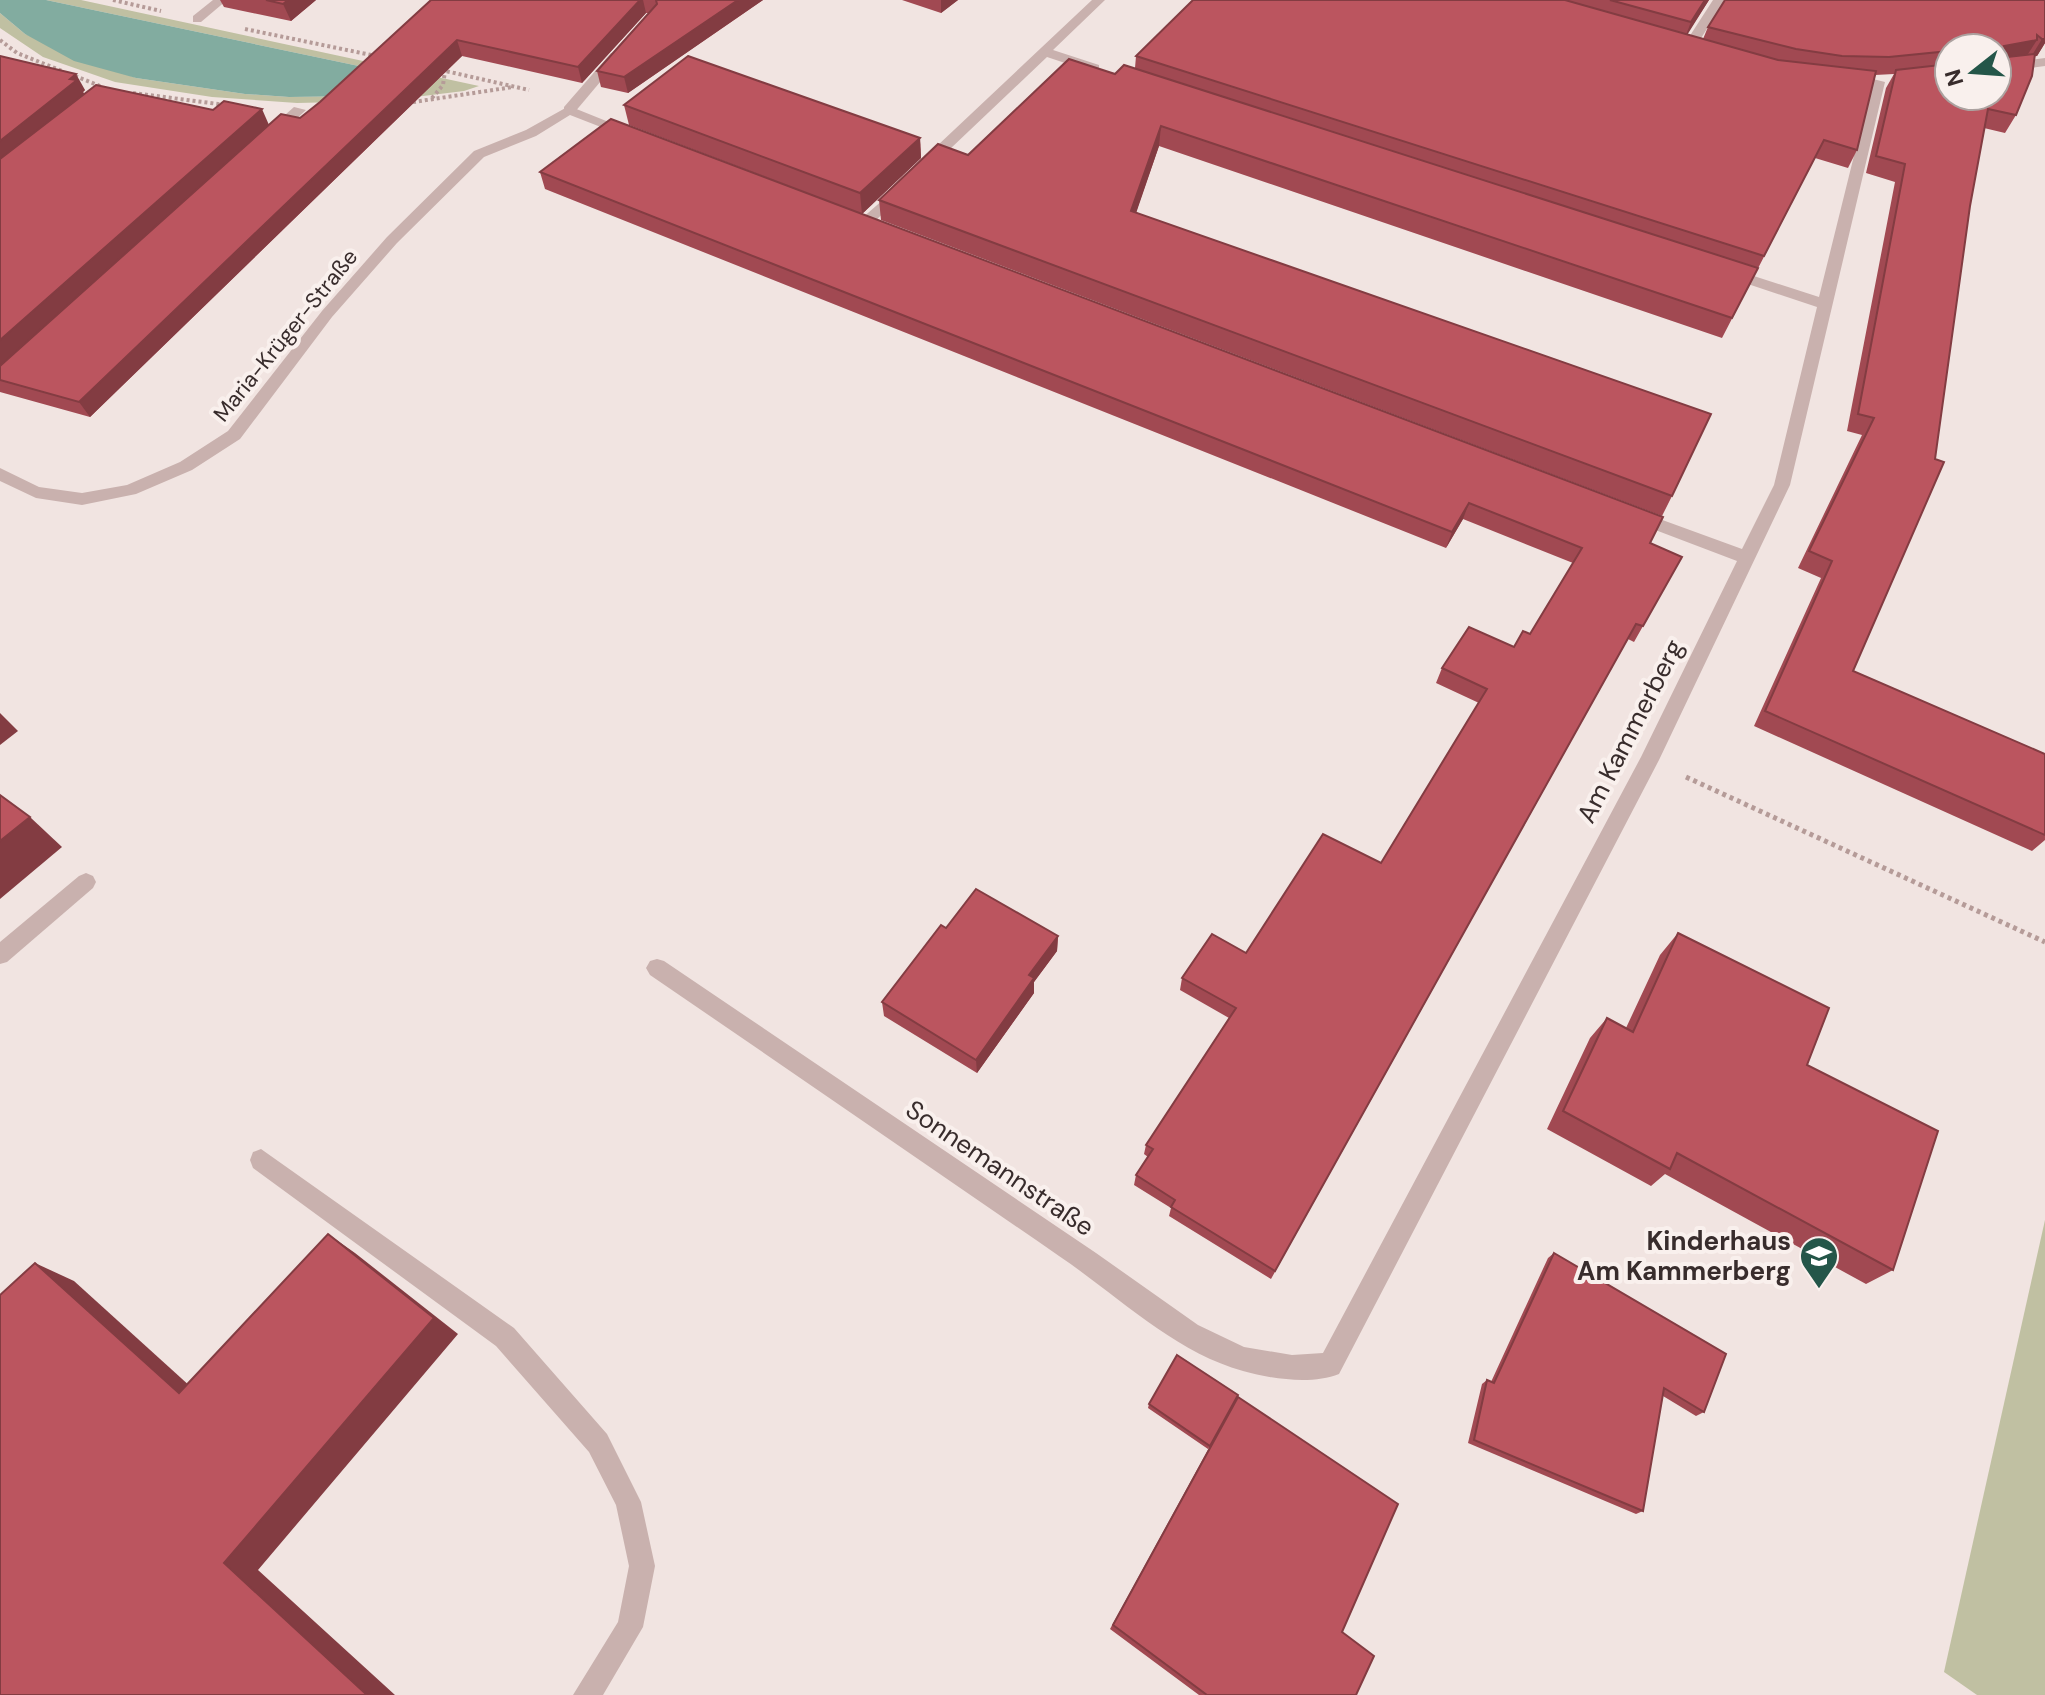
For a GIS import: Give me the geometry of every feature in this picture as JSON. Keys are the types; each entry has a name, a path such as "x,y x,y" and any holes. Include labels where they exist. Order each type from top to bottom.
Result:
{"street":[{"path":"197,19 221,0"},
{"path":"866,222 1099,0"},
{"path":"1674,44 1695,50 1719,0"},
{"name":"Maria-Krüger-Straße","path":"0,474 36,492 82,499 130,490 186,466 234,435 327,314 392,240 479,154 531,133 569,110 625,47"},
{"path":"1042,51 1103,71"},
{"path":"2013,66 2045,62"},
{"name":"Am Kammerberg","path":"1330,1365 1649,760 1782,485 1879,82"},
{"path":"260,146 299,110"},
{"path":"569,110 643,138"},
{"path":"1704,265 1825,304"},
{"path":"1612,507 1747,558"},
{"path":"0,955 86,882"},
{"name":"Sonnemannstraße","path":"657,968 1088,1261 1189,1334 1243,1359 1292,1367 1330,1365"},
{"path":"261,1160 505,1337 598,1443 628,1502 642,1566 630,1627 587,1695"}],"path":[{"path":"113,0 379,57"},
{"path":"432,68 529,91 569,110"},
{"path":"427,101 443,85 445,71"},
{"path":"1649,760 2045,942"}],"shaded area":[{"path":"0,0 46,0 392,73 361,96 245,94 136,78 74,61 25,34 0,13"},
{"path":"46,0 81,0 479,86 464,91 382,101 297,103 212,97 115,82 43,57 0,28 0,13 25,34 136,78 245,94 361,96 392,73"},
{"path":"2045,1220 2045,1695 1977,1695 1944,1672"}],"building":[{"path":"266,0 288,0 283,4"},
{"path":"431,0 640,0 578,67 457,40 79,402 0,380 0,366 281,114 300,118"},
{"path":"656,0 738,0 624,77 597,71 657,4"},
{"path":"1193,0 1565,0 1778,60 1876,71 1857,150 1824,140 1764,256 1136,56"},
{"path":"1610,0 1705,0 1691,22"},
{"path":"1725,0 2045,0 2045,39 2037,35 2037,40 2013,44 2013,32 1933,32 1933,53 1889,57 1842,56 1796,49 1708,27"},
{"path":"2035,54 2032,76 2016,115 2002,112 2013,112 2013,56"},
{"path":"0,56 76,74 70,79 77,80 0,141"},
{"path":"688,56 920,138 860,193 624,105"},
{"path":"1069,59 1115,74 1124,65 1758,268 1732,318 1161,126 1131,211 1711,414 1672,496 879,200 938,144 968,155"},
{"path":"1933,66 1933,112 1987,112 1970,206 1935,459 1944,462 1853,671 2045,754 2045,835 1765,711 1832,561 1809,551 1874,418 1858,414 1905,164 1876,156 1896,70"},
{"path":"96,85 213,110 224,101 262,109 0,340 0,159"},
{"path":"611,119 1663,517 1650,543 1682,557 1643,626 1636,624 1275,1271 1171,1207 1175,1200 1136,1175 1153,1149 1146,1145 1236,1008 1182,978 1212,934 1246,953 1323,834 1381,863 1487,689 1442,668 1469,627 1514,647 1523,631 1530,634 1582,548 1469,503 1452,532 540,172"},
{"path":"0,795 30,817 0,841"},
{"path":"976,889 1058,936 1029,975 1034,978 976,1060 882,1002 941,925 946,928"},
{"path":"1678,933 1829,1008 1807,1065 1938,1131 1893,1270 1677,1153 1670,1169 1563,1111 1607,1018 1633,1032"},
{"path":"328,1234 434,1318 224,1563 367,1695 0,1695 0,1295 35,1263 179,1393"},
{"path":"1554,1253 1726,1354 1704,1412 1664,1388 1643,1511 1474,1440 1487,1380 1494,1383"},
{"path":"1177,1355 1238,1395 1210,1446 1149,1404"},
{"path":"1238,1397 1398,1504 1342,1632 1374,1656 1356,1695 1207,1695 1113,1625"}],"place":[{"name":"Kinderhaus Am Kammerberg","path":"1819,1290"}]}
